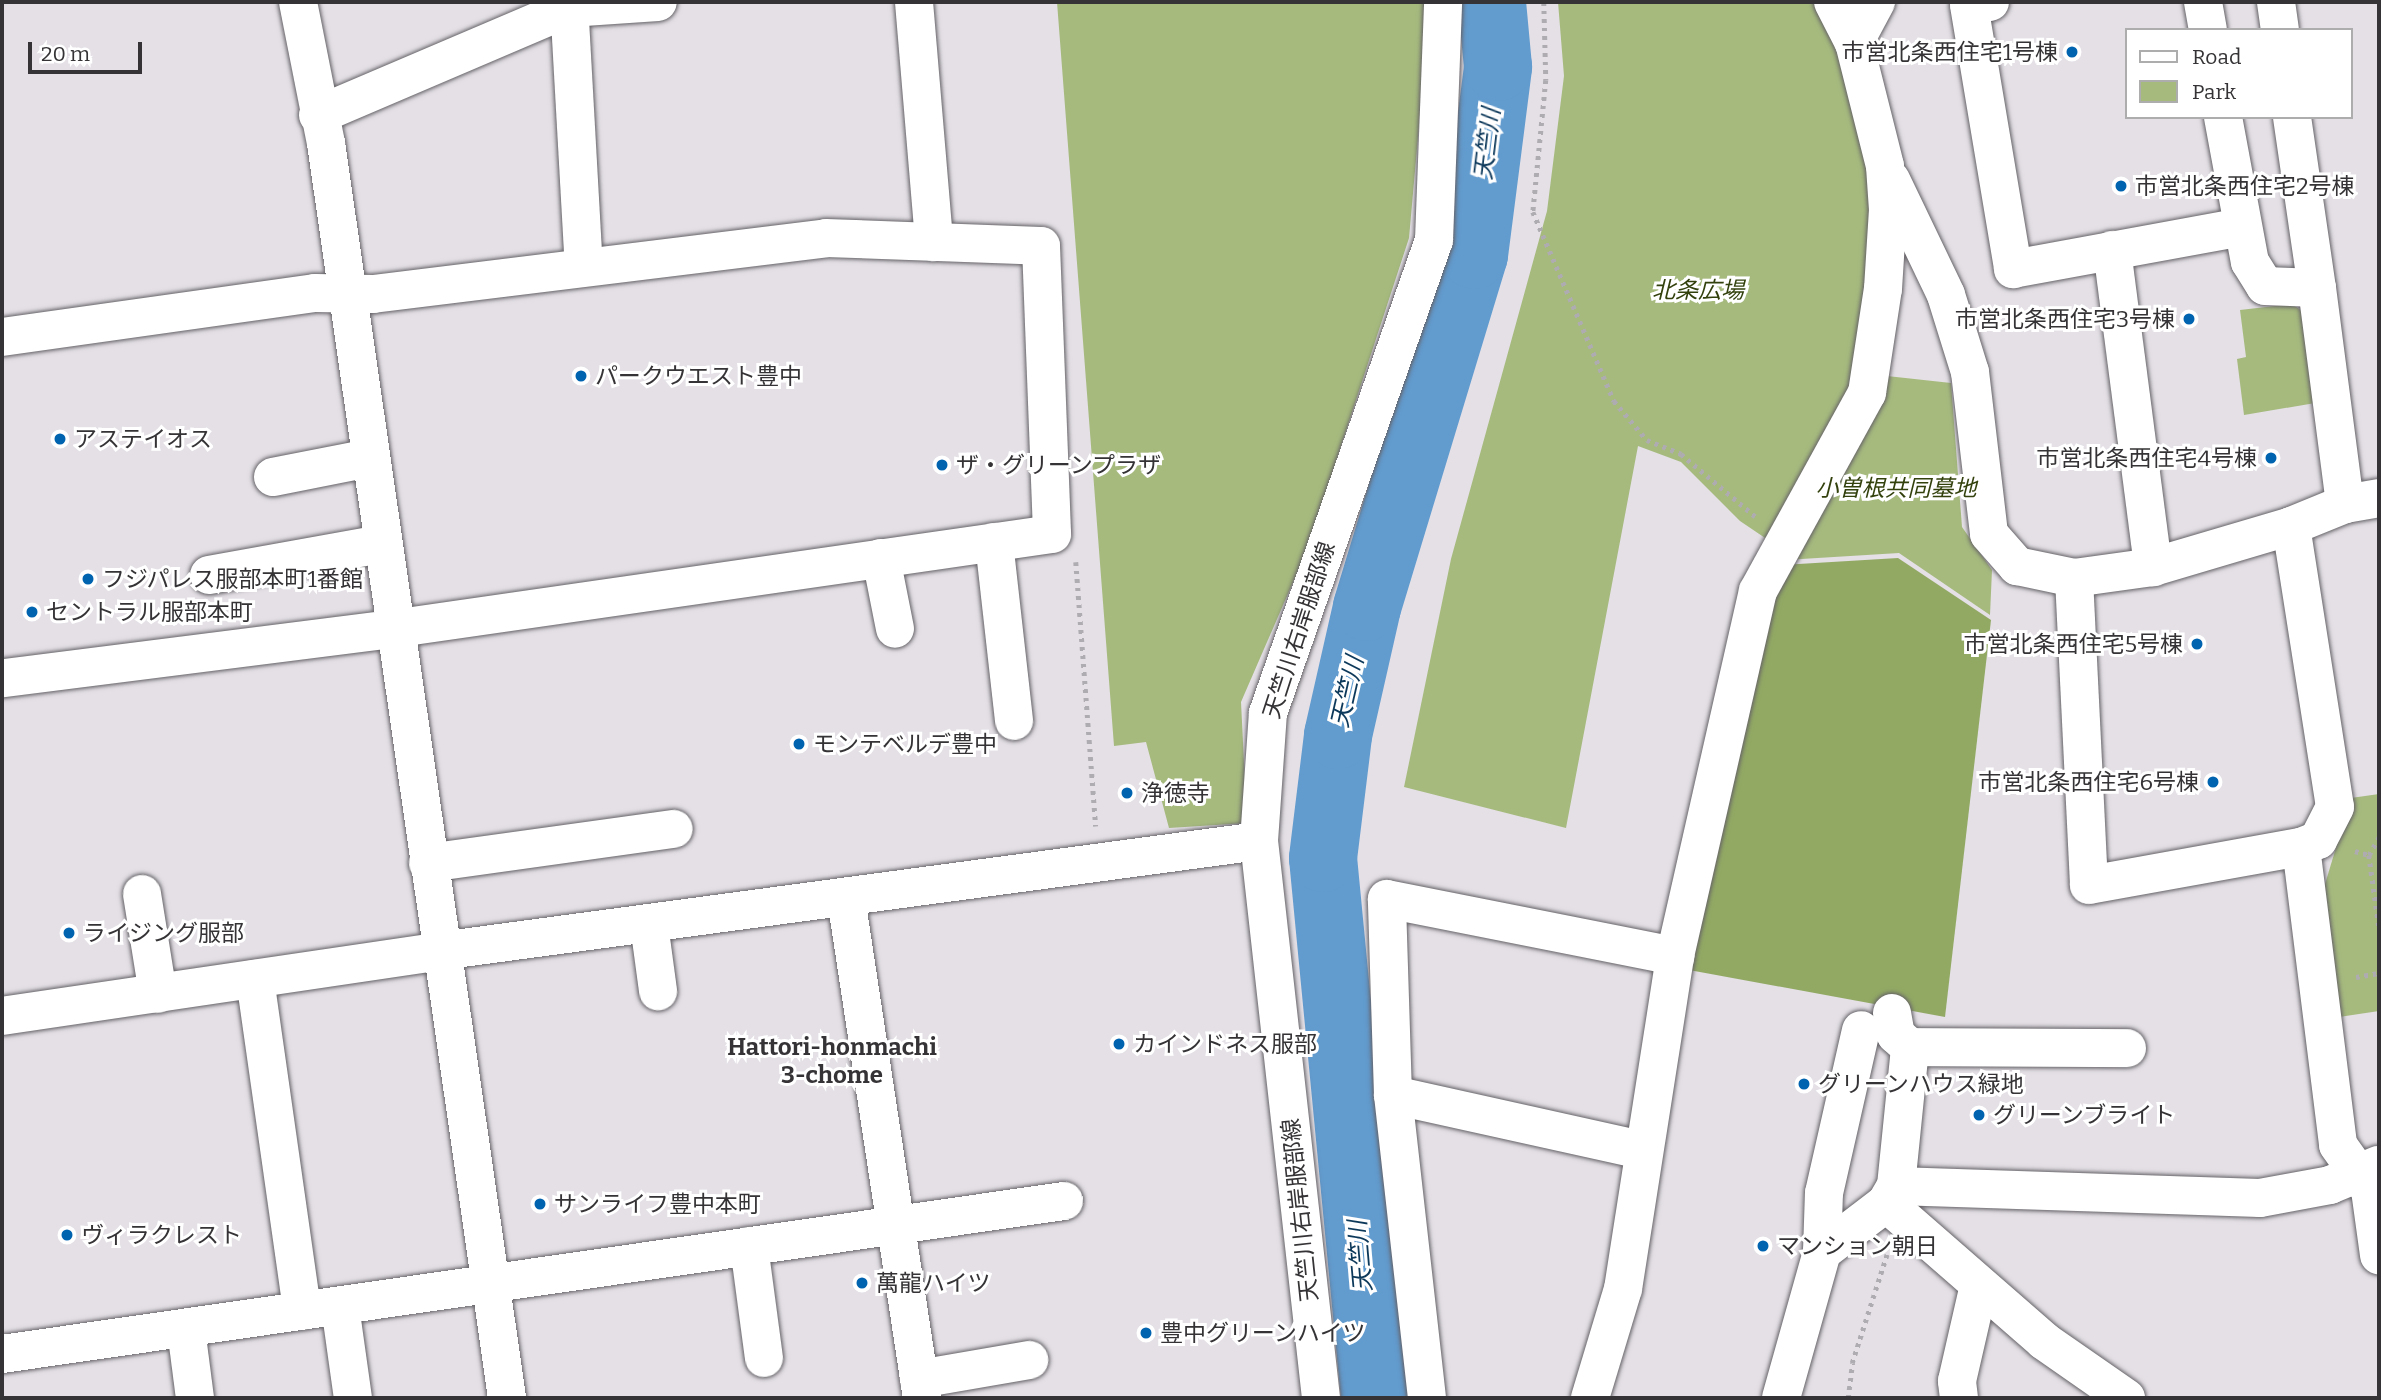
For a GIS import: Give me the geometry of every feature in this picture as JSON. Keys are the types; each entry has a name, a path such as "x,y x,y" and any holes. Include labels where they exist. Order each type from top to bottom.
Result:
{"street":[{"path":"298,2 347,294 393,629 507,1398"},
{"path":"318,115 569,5 658,2"},
{"path":"914,2 934,242"},
{"name":"天竺川右岸服部線","path":"1321,1398 1259,841 1268,713 1434,240 1443,2"},
{"path":"1590,1398 1623,1289 1642,1150 1675,956 1758,591 1867,393 1883,289 1888,211 1885,166 1854,43 1833,2"},
{"path":"1854,43 1876,2"},
{"path":"2203,2 2208,28"},
{"path":"2276,2 2280,28"},
{"path":"1974,3 2013,269 2241,227"},
{"path":"569,5 584,267"},
{"path":"2223,119 2241,227 2250,262 2265,286 2317,288"},
{"path":"1885,166 1945,295 1969,372 1989,534 2017,566 2074,578 2153,567 2291,526 2362,501 2317,288 2292,119"},
{"path":"2,337 315,293 347,294 826,238 1041,246 1052,534 393,629 2,678"},
{"path":"2112,250 2153,567"},
{"path":"273,477 370,458"},
{"path":"2074,578 2089,885 2301,847 2318,840 2335,807 2291,526"},
{"path":"993,542 1014,721"},
{"path":"209,575 381,544"},
{"path":"881,558 895,629"},
{"path":"428,863 674,829"},
{"path":"2,1016 440,951 1259,841"},
{"path":"2301,847 2338,1145 2367,1169 2379,1255"},
{"path":"142,894 159,994"},
{"path":"846,898 920,1388 1029,1360"},
{"path":"1427,1398 1393,1095 1387,899 1675,956"},
{"path":"649,924 658,990"},
{"path":"255,979 302,1311"},
{"path":"1781,1398 1822,1252 1824,1193 1876,1022 1910,1047 2127,1048"},
{"path":"1894,1201 1910,1047"},
{"path":"1393,1095 1642,1150"},
{"path":"1822,1252 1894,1201 2260,1198 2329,1185 2367,1169"},
{"path":"2,1354 1064,1201"},
{"path":"1894,1201 1979,1284 2044,1341 2126,1398"},
{"path":"749,1246 764,1358"},
{"path":"1959,1398 1957,1381 1979,1284"},
{"path":"340,1306 353,1398"},
{"path":"186,1329 195,1398"}],"path":[{"path":"1545,2 1546,79 1533,212 1615,401 1647,440 1681,454 1787,538"},
{"path":"1052,534 1074,543 1099,863"},
{"path":"2369,855 2379,928"},
{"path":"1848,1398 1852,1363 1894,1201"}],"green space":[{"path":"1057,2 1430,2 1409,238 1307,550 1241,702 1247,823 1169,828 1146,742 1114,746"},
{"name":"北条広場","path":"1558,2 1815,2 1847,59 1878,211 1853,388 1774,544 1740,521 1681,462 1638,446 1566,828 1404,787 1451,559 1547,211 1564,76"},
{"path":"2292,304 2309,316 2321,402 2244,415 2237,359 2246,357 2240,310"},
{"name":"小曽根共同墓地","path":"1887,376 1951,383 1962,527 1992,570 1990,615 1899,553 1785,560"},
{"path":"1898,558 1991,620 1945,1017 1689,970 1782,565"},
{"path":"2379,794 2379,1011 2339,1017 2322,894 2351,798"}],"waterway":[{"name":"天竺川","path":"1375,1398 1323,858 1338,735 1367,607 1474,255 1498,67 1492,2"}],"place":[{"name":"市営北条西住宅1号棟","path":"2072,52"},
{"name":"市営北条西住宅2号棟","path":"2121,186"},
{"name":"市営北条西住宅3号棟","path":"2189,319"},
{"name":"パークウエスト豊中","path":"581,376"},
{"name":"アステイオス","path":"60,439"},
{"name":"市営北条西住宅4号棟","path":"2271,458"},
{"name":"ザ・グリーンプラザ","path":"942,465"},
{"name":"フジパレス服部本町1番館","path":"88,579"},
{"name":"セントラル服部本町","path":"32,612"},
{"name":"市営北条西住宅5号棟","path":"2197,644"},
{"name":"モンテベルデ豊中","path":"799,744"},
{"name":"市営北条西住宅6号棟","path":"2213,782"},
{"name":"浄徳寺","path":"1127,793"},
{"name":"ライジング服部","path":"69,933"},
{"name":"カインドネス服部","path":"1119,1044"},
{"name":"グリーンハウス緑地","path":"1804,1084"},
{"name":"グリーンブライト","path":"1979,1115"},
{"name":"サンライフ豊中本町","path":"540,1204"},
{"name":"ヴィラクレスト","path":"67,1235"},
{"name":"マンション朝日","path":"1763,1246"},
{"name":"萬龍ハイツ","path":"862,1283"},
{"name":"豊中グリーンハイツ","path":"1146,1333"}],"district":[{"name":"Hattori-honmachi 3-chome","path":"832,1062"}]}
